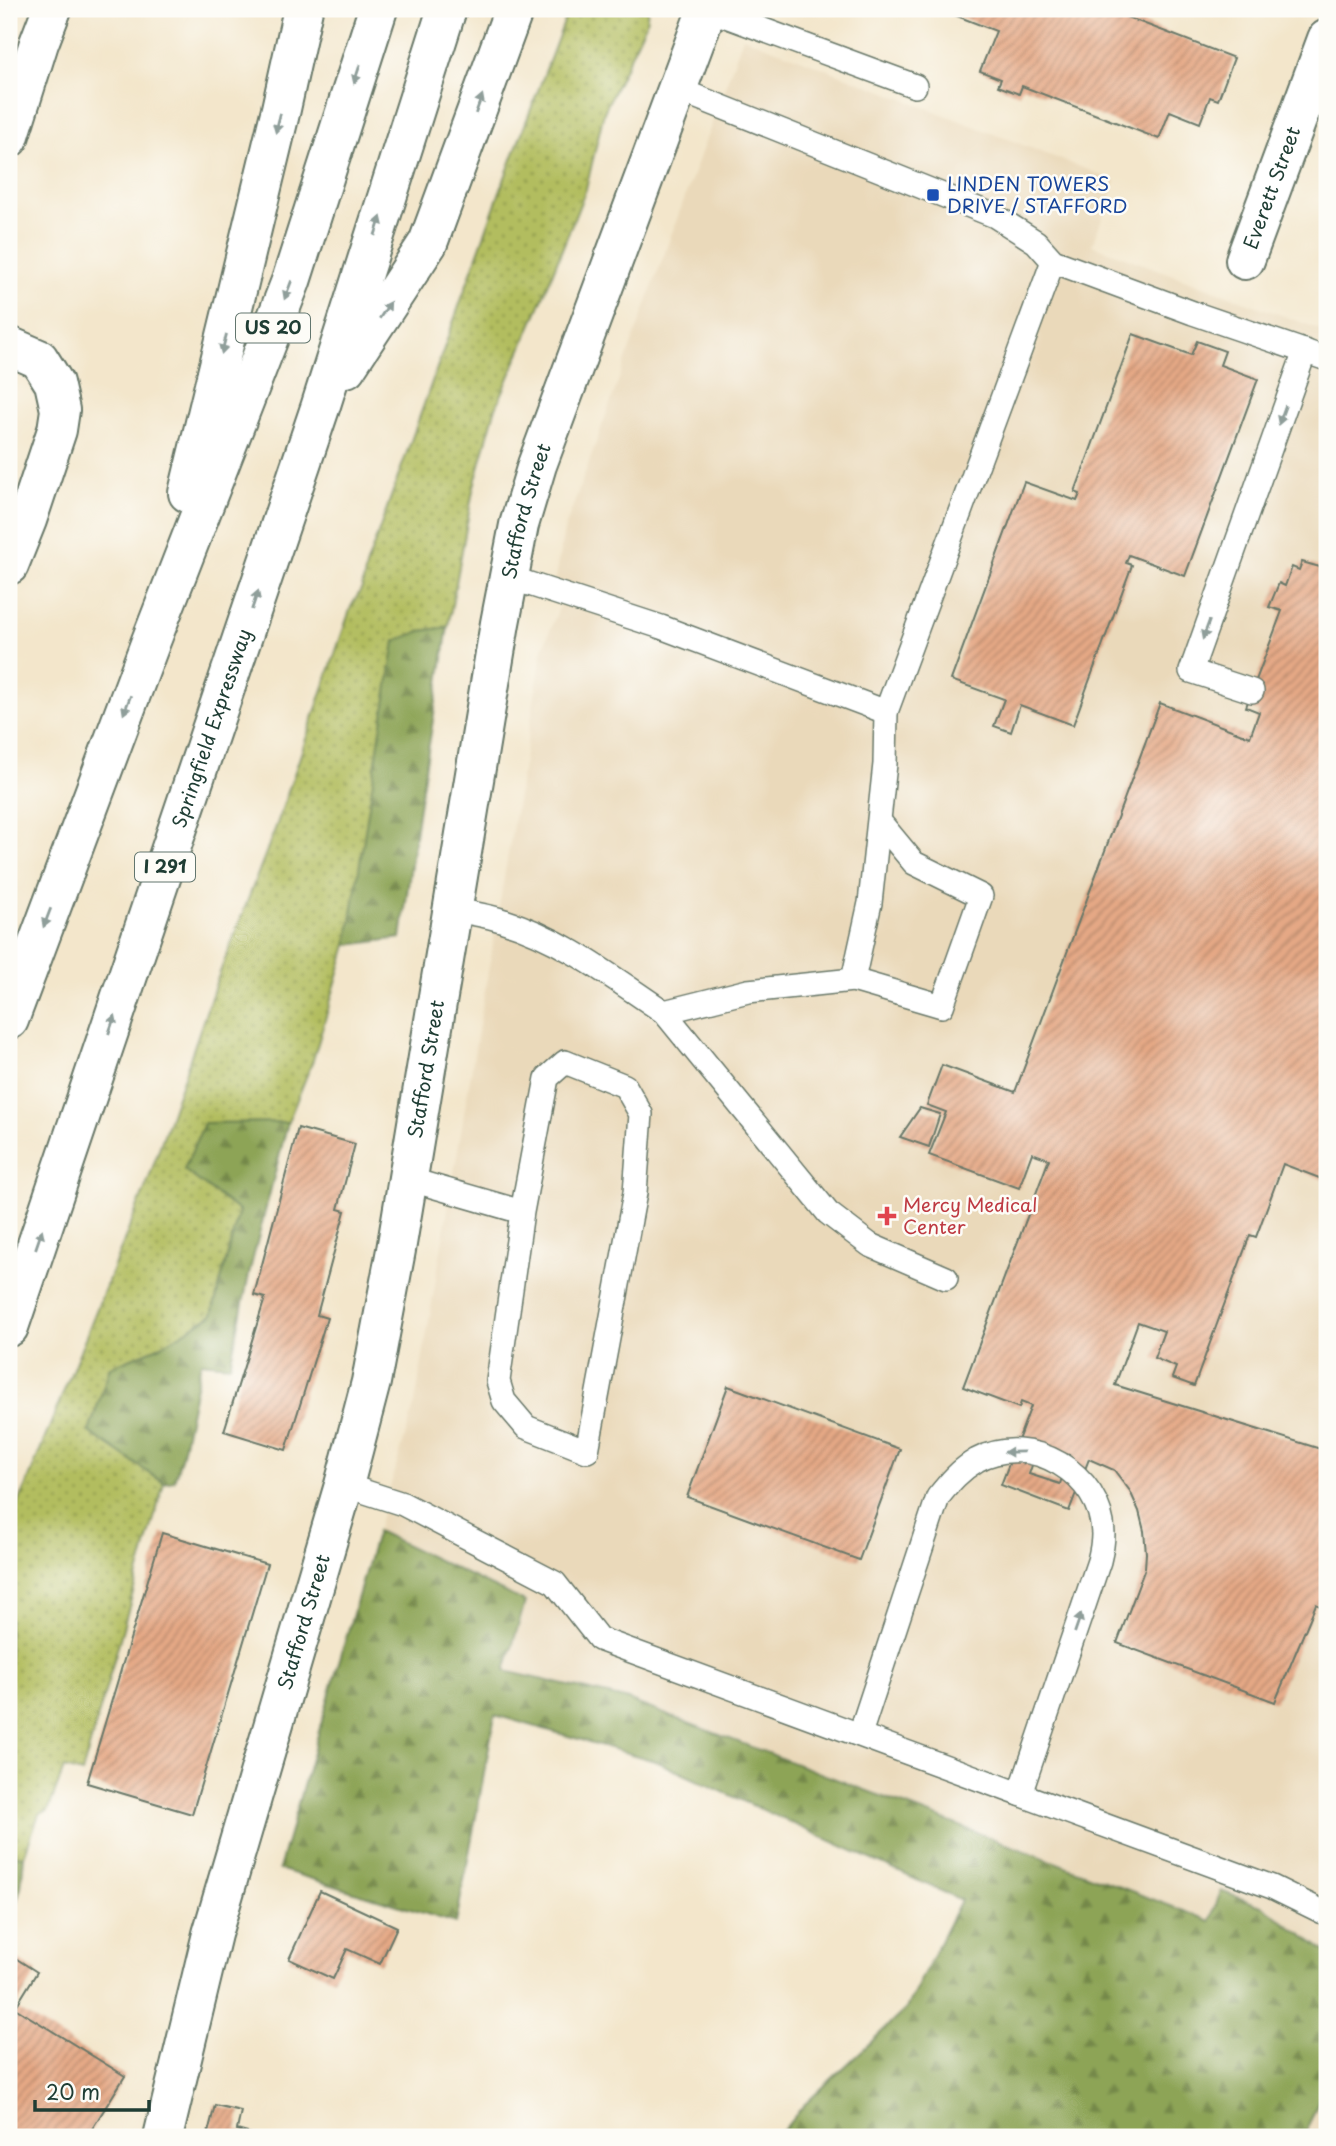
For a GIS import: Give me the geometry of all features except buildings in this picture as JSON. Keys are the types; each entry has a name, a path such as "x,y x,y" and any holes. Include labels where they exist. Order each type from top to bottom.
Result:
{"main road":[{"path":"9,138 52,9"},
{"path":"9,1020 151,641 278,122 303,9"},
{"name":"US 20","path":"151,641 291,281 378,9"},
{"path":"320,408 446,9"},
{"path":"320,408 428,243 514,9"},
{"name":"Stafford Street","path":"163,2137 212,1934 344,1485 371,1382 519,525 537,465 707,9"},
{"name":"Everett Street","path":"1245,260 1327,39"},
{"path":"9,346 39,359 54,383 60,410 57,430 9,565"},
{"name":"Springfield Expressway","path":"9,1327 320,408"}],"lane":[{"path":"707,9 915,86"},
{"path":"677,89 995,216 1036,242 1053,261 1316,355 1191,671 1252,691"},
{"path":"853,980 870,903 880,822 886,712 1053,261"},
{"path":"508,577 661,627 886,712"},
{"path":"664,1012 748,991 853,980 942,1006 981,896 914,863 880,822"},
{"path":"451,909 503,920 543,936 597,967 664,1012 828,1213 870,1245 946,1278"},
{"path":"565,1062 625,1086 641,1114 635,1193 587,1451 526,1427 504,1401 498,1381 522,1212 547,1078 565,1062"},
{"path":"408,1179 522,1212"},
{"path":"860,1734 938,1497 956,1475 979,1459 1006,1451 1034,1453 1061,1463 1082,1481 1097,1506 1103,1533 1100,1561 1020,1794"},
{"path":"344,1485 403,1504 555,1583 599,1639 1272,1887 1327,1914"}],"shaded area":[{"name":"Mercy Medical Center","path":"743,37 1116,181 1092,245 1327,332 1327,2137 1262,2137 1322,1994 505,1671 525,1602 377,1531 415,1403 543,648 564,595 552,594 564,531"}],"green space":[{"path":"569,9 648,9 646,23 604,112 586,189 495,410 473,490 448,627 421,631 347,945 313,1060 288,1122 205,1123 184,1170 239,1211 212,1315 161,1346 110,1367 89,1432 164,1483 82,1773 64,1768 48,1811 39,1814 24,1856 9,1854 9,1528 148,1181 217,980 277,824 351,607 362,588 366,567 504,180"},
{"path":"448,627 401,938 347,945 395,641 421,631"},
{"path":"288,1122 250,1270 230,1365 201,1362 174,1481 164,1483 89,1432 110,1367 161,1346 212,1315 239,1211 184,1170 204,1123"},
{"path":"377,1531 525,1602 505,1671 625,1699 1210,1921 1221,1891 1264,1907 1327,1953 1327,2085 1304,2137 778,2137 803,2106 906,2009 961,1900 655,1761 495,1715 456,1923 279,1869"},
{"path":"9,1854 24,1856 21,1887 9,1924"}],"place":[{"name":"LINDEN TOWERS DRIVE / STAFFORD","path":"933,195"},
{"name":"Mercy Medical Center","path":"887,1216"}]}
